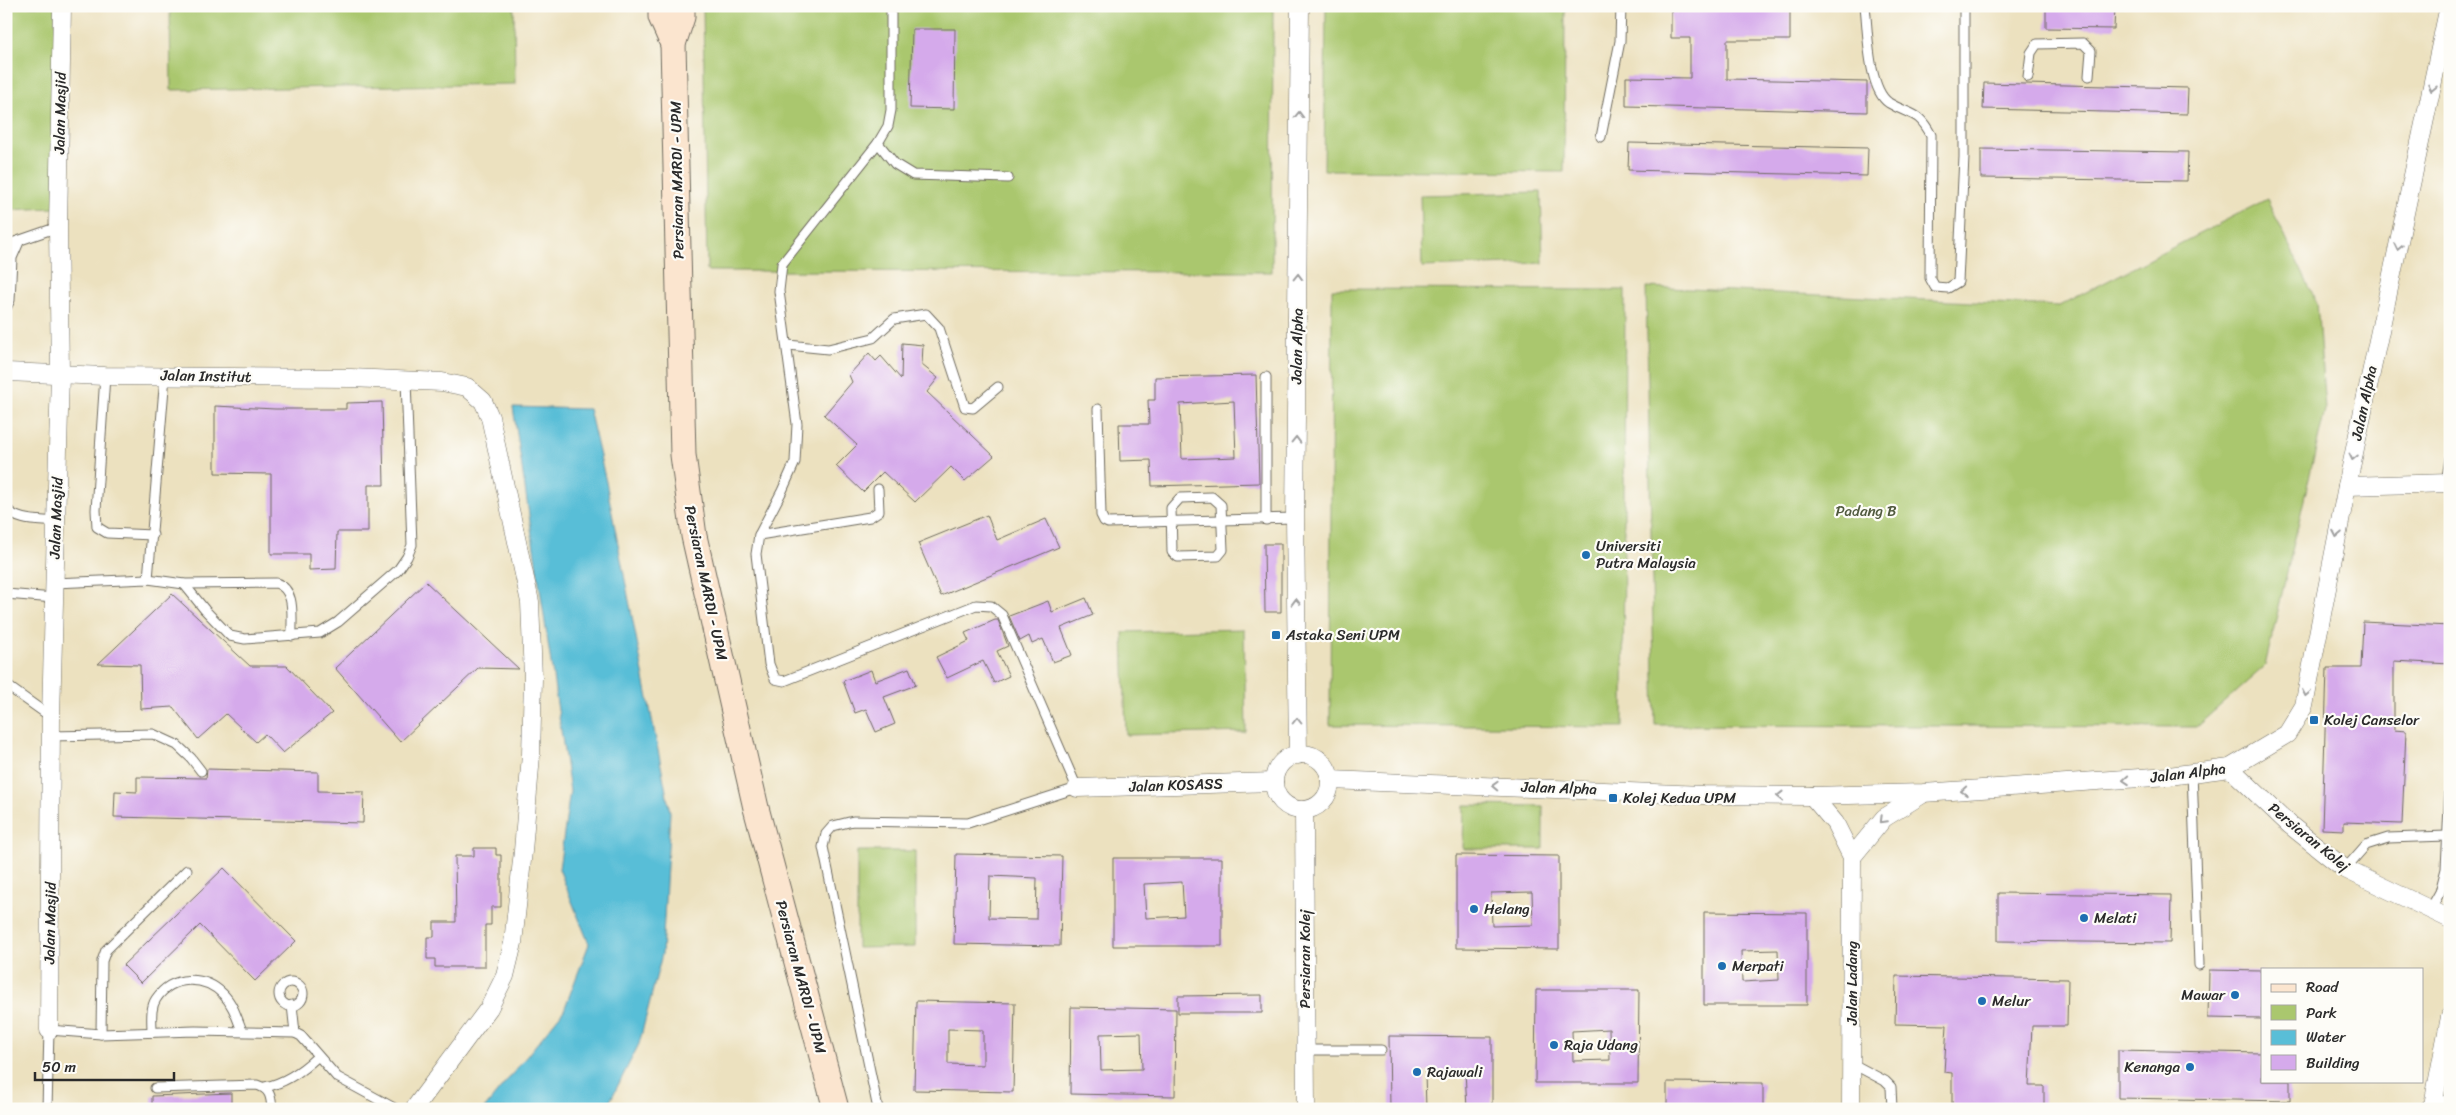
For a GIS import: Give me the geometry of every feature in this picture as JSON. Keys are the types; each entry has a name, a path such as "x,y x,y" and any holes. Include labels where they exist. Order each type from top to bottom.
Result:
{"street":[{"name":"Jalan Masjid","path":"48,1030 51,717 60,373 58,227 62,6"},
{"path":"661,6 661,17 673,44"},
{"path":"673,44 682,17 682,6"},
{"name":"Jalan Alpha","path":"1298,755 1296,518 1300,6"},
{"name":"Jalan Alpha","path":"1330,780 1703,794 1812,796 1923,793 2169,776 2230,768 2287,734 2304,706 2347,486 2449,6"},
{"name":"Persiaran MARDI - UPM","path":"673,44 683,455 694,536 756,808 836,1109"},
{"name":"Jalan Institut","path":"6,372 105,376 442,382 466,387 483,401 490,417 530,602 533,678 532,755 523,851 513,943 505,976 489,1008 414,1109"},
{"path":"2347,486 2448,484"},
{"path":"1298,755 1307,755 1323,764 1330,780 1326,797 1312,808 1304,810 1294,809 1286,804 1279,797 1274,782 1277,771 1282,764 1298,755"},
{"name":"Persiaran Kolej","path":"2230,768 2290,825 2345,869 2450,919"},
{"name":"Jalan KOSASS","path":"1077,788 1274,782"},
{"path":"1852,857 1884,818 1923,793"},
{"name":"Jalan Ladang","path":"1812,796 1835,823 1852,857 1851,1109"},
{"name":"Persiaran Kolej","path":"1304,810 1306,1109"},
{"path":"2437,1104 2450,1017"}],"lane":[{"path":"878,1109 823,847 826,834 833,826 853,821 968,823 1077,788 1002,615 991,606 976,605 784,681 775,679 769,664 756,554 759,535 795,462 797,424 788,345 779,291 782,264 878,143 888,126 891,110 891,6"},
{"path":"1602,137 1620,41 1621,6"},
{"path":"1865,6 1874,80 1881,95 1889,102 1920,117 1931,135 1930,278 1935,287 1948,288 1958,282 1964,157 1964,6"},
{"path":"2028,77 2031,53 2037,44 2083,42 2091,51 2089,76"},
{"path":"878,143 895,164 913,175 1008,178"},
{"path":"6,245 58,227"},
{"path":"6,308 10,300 12,258 19,242"},
{"path":"788,345 828,349 873,338 894,318 926,314 939,328 950,367 965,407 973,408 998,387"},
{"path":"105,376 97,527 107,533 153,535"},
{"path":"148,579 165,376"},
{"path":"1266,377 1266,520"},
{"path":"184,584 230,636 245,640 320,633 338,622 398,570 407,557 412,545 406,380"},
{"path":"1098,409 1101,516 1108,524 1296,518"},
{"path":"2448,484 2450,458"},
{"path":"759,535 870,517 880,511 878,489"},
{"path":"1212,497 1221,504 1222,521 1223,550 1218,556 1178,557 1172,552 1171,508 1180,498 1212,497"},
{"path":"6,508 10,514 20,518 55,522"},
{"path":"6,594 148,579 184,584 276,584 288,590 290,596 292,636"},
{"path":"6,685 51,717"},
{"path":"51,736 153,734 177,745 201,771"},
{"path":"2192,772 2199,964"},
{"path":"2430,910 2440,892 2446,870 2450,784"},
{"path":"2345,869 2366,845 2388,838 2447,836"},
{"path":"101,1034 102,961 106,950 187,870"},
{"path":"152,1032 152,1010 156,999 167,987 178,982 192,980 208,982 223,994 232,1005 242,1031"},
{"path":"292,1005 295,1033"},
{"path":"47,1109 48,1030 101,1034 242,1031 295,1033 305,1040 317,1057 337,1077 396,1109"},
{"path":"1305,1050 1381,1050"},
{"path":"155,1088 257,1085 265,1087 275,1085 303,1070 317,1057"},
{"path":"1851,1063 1885,1081 1891,1088 1892,1109"},
{"path":"265,1087 269,1092 272,1109"}],"green space":[{"path":"6,6 56,6 55,208 6,210"},
{"path":"170,6 514,6 515,84 171,90"},
{"path":"703,6 1273,6 1272,272 707,271"},
{"path":"1326,6 1565,6 1564,172 1324,170"},
{"path":"1541,192 1543,263 1422,267 1420,195"},
{"name":"Padang B","path":"2267,199 2317,303 2325,410 2265,666 2196,727 1655,725 1646,287 2059,306"},
{"path":"1332,289 1625,290 1623,727 1330,725"},
{"path":"1244,629 1246,732 1126,735 1123,632"},
{"path":"1464,805 1543,806 1543,849 1463,849"},
{"path":"857,851 915,851 915,947 857,948"}],"water":[{"path":"513,407 589,409 606,482 670,812 662,954 639,1044 606,1109 484,1109 564,1010 589,944 559,869 570,791"}],"building":[{"path":"1671,6 1790,6 1790,40 1727,40 1727,79 1867,82 1867,112 1626,106 1626,77 1690,78 1690,38 1671,38"},
{"path":"2046,6 2115,6 2114,29 2046,28"},
{"path":"912,29 955,29 954,109 910,108"},
{"path":"1984,83 2188,88 2187,114 1983,109"},
{"path":"1629,143 1868,148 1867,176 1628,170"},
{"path":"1981,149 2188,152 2187,181 1981,178"},
{"path":"902,343 923,345 922,365 938,378 927,392 994,456 965,481 951,467 915,502 883,472 863,492 836,466 857,445 824,415 852,382 849,375 869,353 876,361 881,356 901,379"},
{"path":"1256,375 1259,483 1152,486 1151,460 1120,461 1119,424 1149,424 1148,400 1155,400 1155,377","holes":["1234,401 1236,457 1182,459 1180,404"]},
{"path":"382,402 384,485 368,485 368,532 337,532 336,569 309,570 309,554 271,554 271,474 215,473 215,406 275,409 346,409 346,403"},
{"path":"987,515 997,540 1046,519 1059,547 941,596 918,543"},
{"path":"1264,544 1281,544 1281,612 1265,612"},
{"path":"426,582 519,669 478,668 400,742 335,668"},
{"path":"172,594 250,666 287,666 332,713 283,753 265,734 256,742 226,714 198,739 173,707 141,709 140,665 98,664"},
{"path":"1086,598 1093,615 1061,628 1072,655 1053,662 1043,639 1032,644 1029,636 1020,641 1009,616 1048,601 1052,612"},
{"path":"998,620 1008,646 997,651 1009,676 994,683 983,661 947,678 936,657 969,641 965,633"},
{"path":"2363,622 2450,626 2450,664 2394,661 2394,730 2406,731 2402,824 2344,822 2344,830 2322,829 2327,668 2361,668"},
{"path":"909,668 916,685 884,697 895,724 876,732 866,709 855,713 843,681 871,670 875,681"},
{"path":"207,769 318,772 318,791 364,792 363,823 114,817 115,791 137,792 137,777 206,778"},
{"path":"474,848 496,848 496,855 501,855 501,907 491,907 491,925 485,925 485,967 435,967 435,959 427,959 427,937 434,937 434,922 456,922 455,856 474,856"},
{"path":"956,854 1062,856 1060,946 954,944","holes":["990,876 1037,878 1036,919 989,918"]},
{"name":"Helang","path":"1456,855 1559,856 1559,949 1456,948","holes":["1532,892 1533,925 1492,926 1491,893"]},
{"path":"1113,858 1222,858 1222,946 1113,946","holes":["1182,882 1184,916 1146,918 1144,884"]},
{"path":"224,868 296,941 255,981 200,925 141,983 123,965"},
{"name":"Melati","path":"1998,893 2171,895 2170,943 1998,941"},
{"name":"Merpati","path":"1704,912 1807,913 1807,1005 1704,1005","holes":["1778,950 1779,980 1742,982 1741,951"]},
{"name":"Mawar","path":"2209,970 2261,971 2261,1019 2208,1018"},
{"path":"1896,976 2068,979 2067,1026 2032,1026 2029,1086 2044,1086 2044,1109 1952,1109 1952,1073 1944,1072 1947,1025 1895,1024"},
{"name":"Raja Udang","path":"1536,990 1639,990 1638,1083 1535,1083","holes":["1609,1029 1610,1060 1573,1061 1572,1031"]},
{"path":"1262,995 1262,1013 1178,1013 1178,996"},
{"path":"916,1001 1015,1003 1013,1092 914,1090","holes":["948,1029 983,1030 983,1065 948,1064"]},
{"path":"1071,1007 1176,1009 1175,1096 1070,1094","holes":["1141,1033 1142,1069 1101,1070 1100,1034"]},
{"name":"Rajawali","path":"1389,1036 1492,1037 1492,1109 1467,1109 1465,1071 1425,1072 1426,1109 1390,1109"},
{"name":"Kenanga","path":"2118,1050 2261,1053 2261,1082 2290,1082 2290,1101 2118,1098"},
{"path":"1667,1082 1763,1083 1763,1109 1667,1109"},
{"path":"231,1093 231,1109 152,1109 152,1096"}],"place":[{"name":"Universiti Putra Malaysia","path":"1586,555"},
{"name":"Astaka Seni UPM","path":"1276,635"},
{"name":"Kolej Canselor","path":"2314,720"},
{"name":"Kolej Kedua UPM","path":"1613,798"},
{"name":"Helang","path":"1474,909"},
{"name":"Melati","path":"2084,918"},
{"name":"Merpati","path":"1722,966"},
{"name":"Mawar","path":"2235,995"},
{"name":"Melur","path":"1982,1001"},
{"name":"Raja Udang","path":"1554,1045"},
{"name":"Kenanga","path":"2190,1067"},
{"name":"Rajawali","path":"1417,1072"}]}
